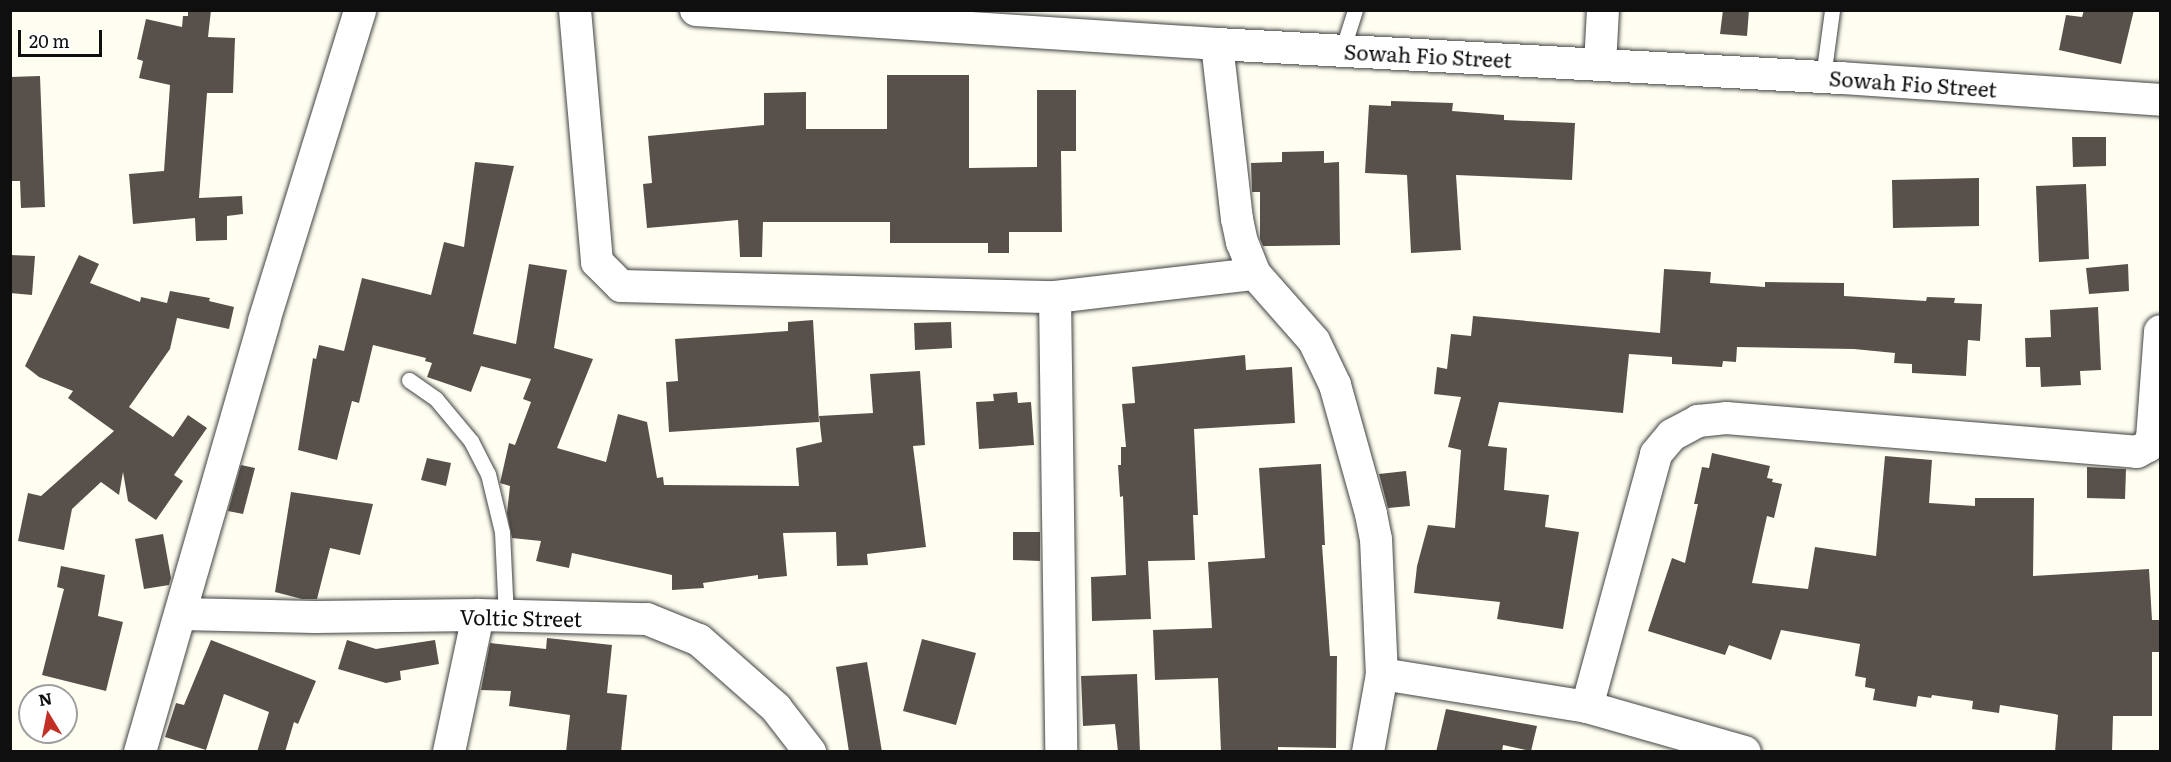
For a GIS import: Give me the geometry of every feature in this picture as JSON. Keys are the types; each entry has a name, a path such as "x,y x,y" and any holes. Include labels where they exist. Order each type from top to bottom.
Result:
{"street":[{"path":"140,752 264,321 360,10"},
{"path":"575,10 597,262 621,286 1055,297 1255,274"},
{"name":"Sowah Fio Street","path":"696,10 1217,44 1823,77 2160,100"},
{"path":"1600,65 1603,10"},
{"path":"1217,44 1237,219 1242,242 1255,274 1314,341 1335,385 1371,514 1376,539 1382,674 1368,752"},
{"path":"1055,297 1061,752"},
{"path":"1587,707 1656,454 1672,435 1698,421 1726,418 2137,452 2148,446 2152,438 2160,331"},
{"name":"Voltic Street","path":"181,614 647,619 699,640 776,708 810,752"},
{"path":"449,752 492,616"},
{"path":"1382,674 1587,707 1745,752"}],"lane":[{"path":"1342,51 1355,10"},
{"path":"1823,77 1832,10"},
{"path":"409,380 436,399 471,441 488,474 502,532 492,616"}],"building":[{"path":"188,10 211,10 208,37 235,38 233,93 207,93 199,198 242,196 243,214 227,216 227,240 196,241 195,218 133,224 129,174 164,171 170,85 139,78 143,61 137,59 146,19 182,27 183,16 188,16"},
{"path":"1723,10 1749,10 1747,36 1720,34"},
{"path":"2084,10 2134,10 2121,64 2059,50 2066,15 2082,17"},
{"path":"887,75 969,75 969,168 1037,167 1037,90 1076,90 1076,151 1061,151 1062,232 1009,232 1009,253 988,253 988,243 890,243 890,222 763,222 762,257 740,257 738,220 647,228 643,184 652,183 648,136 764,125 764,93 806,92 806,129 887,129"},
{"path":"40,76 45,207 21,208 20,181 10,181 10,77"},
{"path":"1391,101 1453,103 1452,111 1504,115 1504,120 1575,123 1572,180 1456,175 1461,250 1411,253 1407,175 1365,173 1369,105 1391,106"},
{"path":"2072,137 2106,137 2106,166 2073,167"},
{"path":"1324,151 1324,163 1339,162 1340,245 1263,246 1260,239 1260,192 1252,192 1251,163 1282,162 1282,152"},
{"path":"475,162 514,166 473,334 516,344 529,264 567,270 554,348 593,359 557,448 606,462 618,414 647,422 657,478 663,477 664,485 799,486 796,448 822,442 819,416 873,413 870,374 920,371 925,445 913,446 926,547 867,554 868,565 837,566 836,532 783,533 787,576 758,579 758,575 703,583 704,588 672,590 672,575 572,553 569,568 536,561 541,541 512,538 507,513 510,486 500,483 509,443 515,445 531,402 523,399 531,379 481,366 471,392 427,377 432,363 425,361 426,358 373,345 359,403 352,401 337,460 298,450 313,358 316,359 319,345 344,351 362,278 431,295 444,242 464,247"},
{"path":"1979,178 1979,226 1893,228 1892,180"},
{"path":"2086,184 2089,259 2039,262 2036,186"},
{"path":"10,255 35,256 32,295 10,293"},
{"path":"79,255 99,264 90,283 140,302 141,297 167,303 170,291 210,298 209,301 234,307 229,329 177,318 170,349 129,407 173,437 188,415 207,428 174,475 183,481 156,520 128,501 123,472 119,495 101,482 72,509 64,550 18,541 28,493 41,496 114,431 68,398 73,391 39,377 25,366"},
{"path":"2128,264 2129,291 2089,294 2086,268"},
{"path":"1664,269 1711,272 1710,283 1765,287 1765,282 1844,283 1844,296 1926,301 1927,297 1955,298 1954,303 1982,304 1980,341 1968,340 1966,376 1912,373 1912,364 1894,363 1895,353 1854,349 1737,347 1736,362 1723,361 1722,367 1672,364 1672,357 1629,354 1623,413 1499,402 1488,446 1507,448 1504,490 1549,495 1545,527 1579,532 1563,629 1497,619 1500,602 1414,593 1417,566 1428,525 1455,528 1461,450 1448,447 1461,397 1434,394 1437,367 1447,369 1451,334 1471,336 1473,316 1660,333"},
{"path":"2098,307 2101,370 2080,371 2081,385 2041,387 2040,367 2026,367 2025,338 2051,337 2050,310"},
{"path":"813,320 819,422 669,432 666,382 678,381 675,339 788,331 788,322"},
{"path":"951,322 952,348 915,350 914,323"},
{"path":"1245,355 1246,370 1292,367 1295,423 1194,429 1198,515 1193,515 1195,560 1148,561 1151,619 1092,621 1091,577 1126,575 1123,496 1120,497 1118,465 1121,465 1121,447 1126,447 1122,404 1135,403 1132,367"},
{"path":"1017,392 1018,403 1031,402 1034,445 979,449 976,402 994,401 993,394"},
{"path":"1712,453 1770,466 1767,478 1773,479 1772,482 1782,484 1774,518 1767,516 1752,583 1808,589 1815,547 1876,556 1885,456 1932,460 1929,503 1975,506 1975,498 2034,498 2033,576 2149,569 2152,620 2160,620 2160,652 2152,652 2152,716 2113,716 2112,752 2055,752 2058,715 2055,714 2000,705 1999,713 1972,709 1973,701 1932,695 1931,698 1918,696 1916,707 1873,700 1875,689 1865,687 1866,678 1855,676 1860,644 1781,630 1771,660 1729,645 1725,655 1648,631 1672,558 1685,563 1698,504 1694,504 1702,467 1709,468"},
{"path":"427,458 451,463 446,486 421,480"},
{"path":"1321,464 1325,545 1322,545 1330,656 1337,656 1336,748 1278,747 1278,752 1221,752 1218,678 1155,680 1153,630 1212,628 1208,562 1265,558 1259,468"},
{"path":"241,465 255,468 243,514 228,511"},
{"path":"2087,467 2126,469 2125,499 2087,498"},
{"path":"1406,471 1410,506 1388,508 1379,474"},
{"path":"291,492 373,504 360,555 330,548 317,599 302,599 275,592"},
{"path":"1013,532 1040,532 1040,561 1013,560"},
{"path":"163,534 171,578 169,585 144,589 135,539"},
{"path":"61,566 105,575 98,616 123,622 106,691 42,675 64,589 57,587"},
{"path":"547,638 612,645 607,693 627,695 621,752 566,752 570,715 509,706 511,691 481,690 490,643 546,649"},
{"path":"922,639 976,653 956,725 903,711"},
{"path":"211,640 316,681 298,724 294,722 285,752 257,752 269,712 224,694 206,750 165,737 176,703 184,705"},
{"path":"347,640 376,649 435,640 439,664 400,671 401,680 386,683 338,669"},
{"path":"867,662 882,752 849,752 836,667"},
{"path":"1137,674 1140,752 1118,752 1115,724 1083,726 1081,676"},
{"path":"1446,709 1537,726 1531,751 1503,745 1502,752 1436,752"}]}
